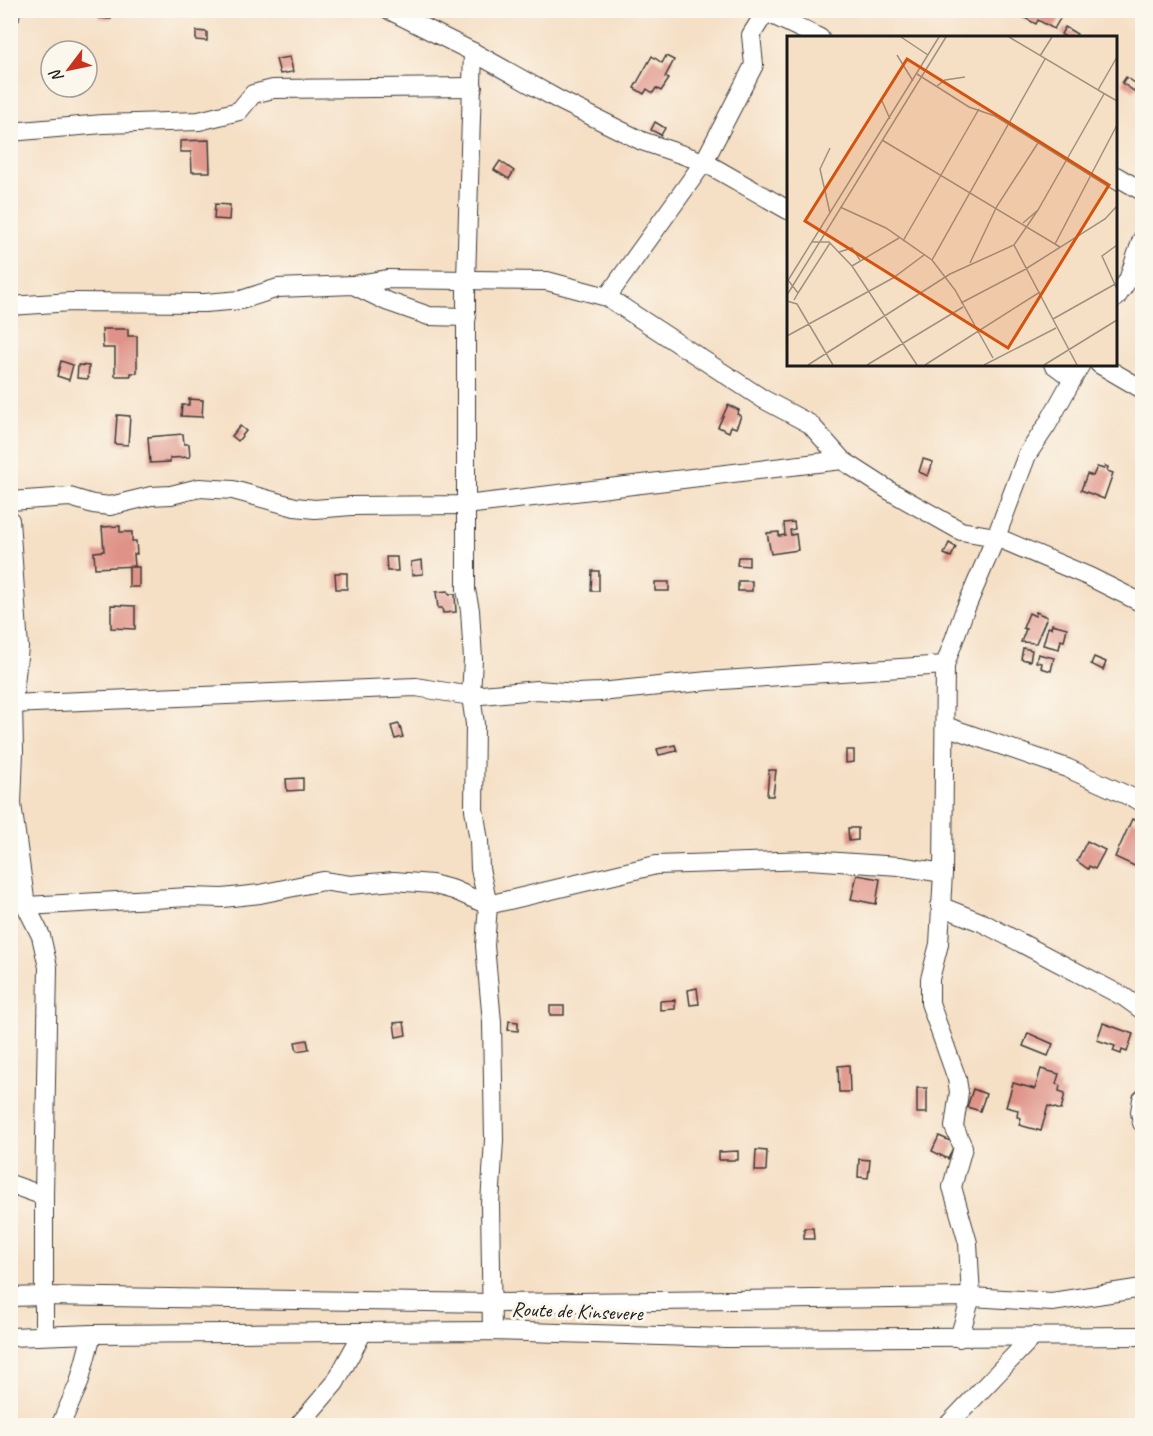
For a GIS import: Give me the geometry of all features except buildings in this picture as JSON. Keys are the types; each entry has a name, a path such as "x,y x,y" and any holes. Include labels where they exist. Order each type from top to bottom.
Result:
{"street":[{"path":"10,17 11,10"},
{"path":"389,10 642,141 704,162 787,209"},
{"path":"607,297 704,162 754,65 751,35 766,11 816,36"},
{"path":"474,52 466,279 466,590 470,610 473,659 471,696 475,724 474,809 480,869 488,905 486,946 492,1022 494,1140 490,1224 492,1331"},
{"path":"10,132 103,124 199,121 239,111 253,94 273,89 473,87"},
{"path":"1117,177 1143,191"},
{"path":"1117,296 1128,280 1143,239"},
{"path":"10,306 71,302 205,303 241,300 278,288 353,285 387,279 547,280 607,297 763,399 810,424 842,460 890,491 961,531 996,537 1143,603"},
{"path":"353,285 386,301 429,316 467,317"},
{"path":"959,1338 971,1297 968,1243 952,1187 963,1147 954,1127 958,1092 957,1079 930,1003 930,979 939,944 945,664 1027,455 1047,425 1076,371 1060,366"},
{"path":"1103,366 1143,389"},
{"path":"10,501 70,497 110,506 200,488 233,490 295,507 315,509 351,506 466,505 842,460"},
{"path":"10,520 19,647 12,704 14,751 12,804 26,906 41,936 48,967 44,1335"},
{"path":"12,704 416,687 471,696 537,690 577,693 945,664"},
{"path":"945,726 1067,768 1143,802"},
{"path":"26,906 189,897 232,897 260,894 323,881 350,885 394,881 432,885 454,890 488,905 656,865 809,860 899,866 942,873"},
{"path":"940,906 983,923 1118,994 1143,1010"},
{"path":"1143,1099 1140,1112 1143,1123"},
{"path":"10,1184 44,1196"},
{"path":"10,1297 493,1303 971,1297 1052,1302 1143,1288"},
{"name":"Route de Kinsevere","path":"10,1337 92,1334 492,1331 727,1338 1143,1336"},
{"path":"298,1425 335,1383 363,1332"},
{"path":"60,1425 79,1383 92,1334"},
{"path":"947,1425 1033,1336"}]}
